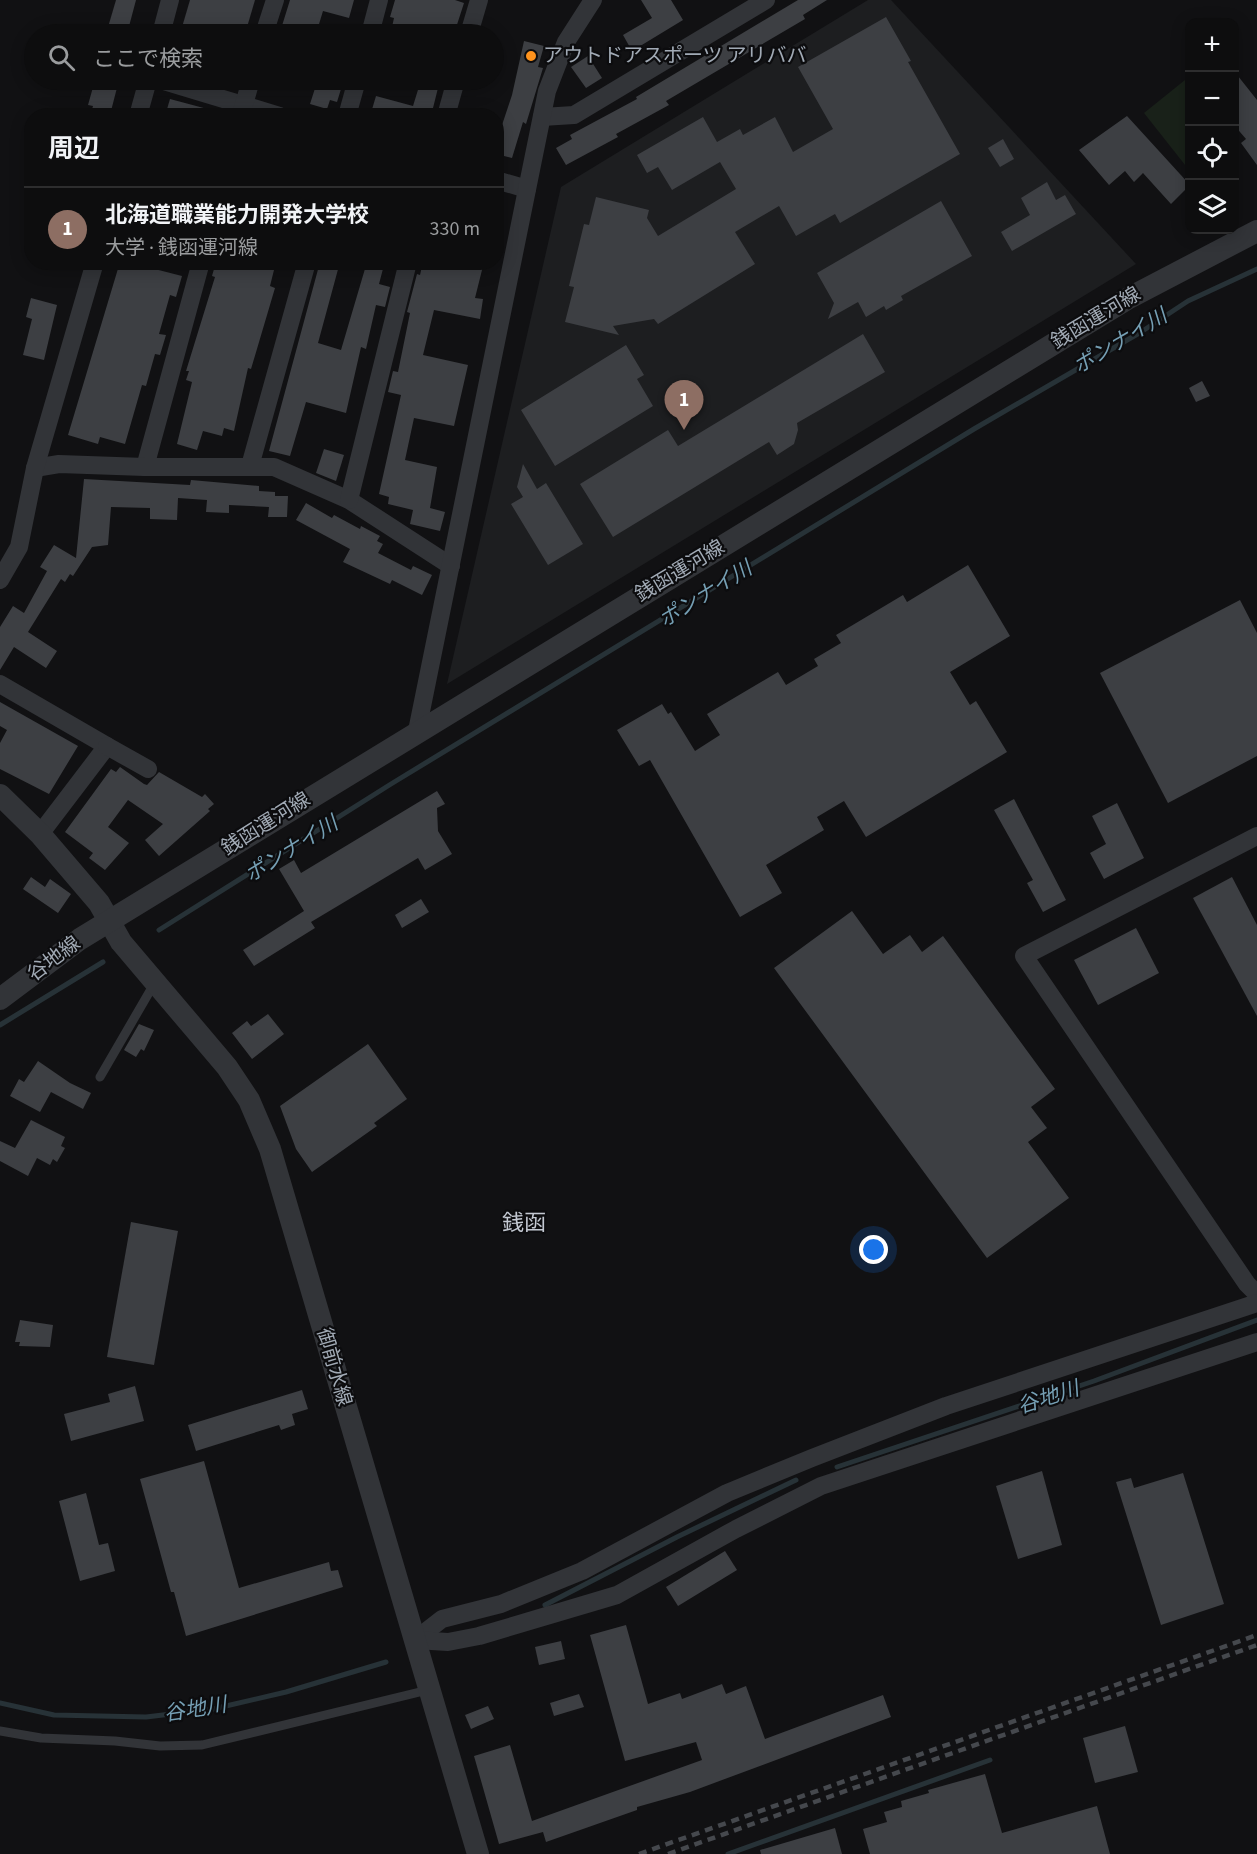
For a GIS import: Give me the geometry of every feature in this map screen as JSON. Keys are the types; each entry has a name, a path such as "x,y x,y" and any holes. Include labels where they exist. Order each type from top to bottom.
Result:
{"street":[{"path":"164,24 170,0"},
{"path":"267,24 275,0"},
{"path":"373,24 379,0"},
{"path":"472,24 479,0"},
{"path":"417,731 547,91 566,42 594,0"},
{"path":"542,117 574,115 766,0"},
{"path":"140,108 145,90"},
{"path":"187,90 237,108"},
{"path":"243,108 248,90"},
{"path":"349,108 354,90"},
{"path":"448,108 453,90"},
{"path":"504,182 527,189"},
{"name":"銭函運河線","path":"110,921 417,731 1127,299 1257,231"},
{"path":"0,580 19,547 35,468 93,270"},
{"path":"145,467 199,270"},
{"path":"250,466 304,270"},
{"path":"349,500 406,270"},
{"path":"35,468 59,464 274,467 349,500 451,566"},
{"path":"0,684 148,769"},
{"path":"40,834 107,746"},
{"name":"御前水線","path":"0,795 40,834 99,903 122,942 227,1067 249,1100 264,1132 478,1854"},
{"path":"1257,836 1024,956 1247,1284 1257,1294"},
{"name":"谷地線","path":"0,999 80,939 110,921"},
{"path":"415,1640 442,1619 501,1604 582,1570 728,1493 812,1458 946,1406 1257,1303"},
{"path":"415,1640 448,1642 479,1636 617,1595 736,1529 821,1486 1257,1341"},
{"path":"812,1458 821,1486"}],"lane":[{"path":"100,1077 156,982"},
{"path":"0,1731 41,1738 115,1741 160,1746 202,1745 430,1690"}],"shaded area":[{"path":"868,0 891,0 1136,264 447,684 561,187"},
{"path":"1185,80 1185,165 1144,113"}],"building":[{"path":"116,0 136,0 130,24 109,24"},
{"path":"190,0 255,0 248,24 183,24"},
{"path":"290,0 354,0 349,18 323,11 319,24 283,24"},
{"path":"395,0 455,0 464,3 457,24 393,24 394,18 390,17"},
{"path":"641,0 671,0 683,20 632,51 623,35 652,18"},
{"path":"798,0 827,0 803,15 805,19 666,101 669,105 616,134 618,137 566,165 556,148 572,139 570,135 637,99 636,97"},
{"path":"886,17 911,61 908,62 960,154 840,223 835,214 796,236 779,206 735,232 755,264 658,324 654,319 613,326 619,335 565,322 574,287 569,286 584,224 589,225 596,197 649,210 647,218 658,236 736,189 720,162 672,190 658,167 647,173 637,155 703,117 717,142 740,129 743,135 775,117 793,152 833,129 798,67"},
{"path":"524,41 544,46 538,67 543,68 526,124 523,122 512,158 504,156 504,119"},
{"path":"588,56 602,78 586,88 571,67"},
{"path":"1239,77 1257,100 1257,165 1241,143 1246,139 1239,131"},
{"path":"92,90 116,90 112,108 92,108 93,106 88,105"},
{"path":"314,90 341,90 337,102 330,100 327,108 310,104"},
{"path":"418,90 438,90 433,108 372,108 376,96 413,106"},
{"path":"170,99 204,108 167,108"},
{"path":"1127,116 1185,180 1185,190 1171,204 1143,173 1134,182 1125,171 1109,185 1079,150"},
{"path":"1003,139 1014,159 1000,167 988,148"},
{"path":"1047,182 1056,200 1065,195 1076,214 1012,251 1001,232 1030,215 1021,198"},
{"path":"941,201 972,256 901,296 903,300 886,310 884,306 866,317 858,302 828,319 834,303 817,273"},
{"path":"118,270 159,270 182,276 176,297 170,295 159,334 166,335 160,355 155,354 146,386 142,385 125,444 100,437 98,444 68,435"},
{"path":"214,270 274,270 270,286 275,288 251,369 248,368 234,431 224,428 222,436 203,431 197,450 177,444 192,382 186,380 189,371 186,371 215,277 212,276"},
{"path":"318,270 338,270 318,343 341,350 365,270 383,270 379,284 390,287 385,307 376,305 366,349 361,347 346,413 306,402 290,456 269,451"},
{"path":"421,270 482,270 475,298 483,299 480,319 434,310 423,355 468,365 454,426 414,418 405,460 437,467 430,508 445,512 440,531 410,524 413,510 388,504 389,497 379,494 401,395 388,392 393,371 398,372 410,313 407,312 417,274 420,275"},
{"path":"31,298 57,305 44,360 23,355 32,319 26,317"},
{"path":"863,334 885,372 797,423 798,430 794,444 777,455 769,442 613,537 580,484 668,430 678,446"},
{"path":"626,345 644,375 637,379 653,406 555,466 521,410"},
{"path":"1202,381 1210,396 1196,402 1189,388"},
{"path":"324,449 344,455 336,481 316,473"},
{"path":"523,464 537,489 546,483 583,544 548,565 511,504 523,497 517,487"},
{"path":"84,479 190,485 191,480 259,486 259,491 275,492 275,496 288,496 287,517 268,517 269,507 229,505 229,513 206,512 207,500 178,498 177,520 150,519 150,508 111,507 108,545 92,547 73,576 70,574 65,582 61,579 28,632 57,651 46,668 14,647 0,670 0,627 13,606 24,613 47,571 40,567 54,545 76,558"},
{"path":"306,503 332,518 334,515 360,529 361,526 380,536 377,541 383,544 378,553 411,570 413,566 432,575 422,595 392,580 390,584 343,562 350,549 296,520"},
{"path":"968,565 1010,636 950,672 970,705 976,701 1007,752 866,837 844,801 817,817 824,830 766,865 782,893 740,917 650,760 639,766 617,730 662,704 668,714 671,712 695,751 720,735 707,714 778,672 786,685 818,666 814,659 841,643 836,635 903,595 907,602"},
{"path":"1240,600 1257,633 1257,756 1168,803 1100,673"},
{"path":"0,702 78,746 49,794 0,769 0,743 7,730 0,726"},
{"path":"120,767 147,785 159,772 202,797 205,794 214,804 208,809 210,811 159,856 145,840 163,824 128,800 108,827 129,843 105,870 89,858 93,853 65,832 111,769 116,772"},
{"path":"437,791 445,804 437,808 438,831 452,854 425,870 418,858 311,922 315,928 254,966 243,950 304,911 279,869 294,860 301,873"},
{"path":"1014,799 1066,900 1043,912 1027,883 1033,880 994,810"},
{"path":"1117,803 1144,858 1104,879 1090,853 1106,844 1092,816"},
{"path":"31,877 45,887 50,879 71,894 58,913 23,889"},
{"path":"1232,877 1257,925 1257,1016 1193,898"},
{"path":"421,899 429,912 402,928 395,915"},
{"path":"852,911 883,954 910,935 922,952 943,936 1055,1089 1031,1107 1047,1128 1028,1142 1069,1198 987,1258 774,968"},
{"path":"1136,928 1159,973 1098,1005 1074,960"},
{"path":"268,1014 284,1034 252,1059 232,1033 247,1021 251,1026"},
{"path":"139,1024 154,1030 144,1051 141,1049 136,1057 124,1050"},
{"path":"368,1044 407,1099 374,1123 377,1126 312,1172 296,1149 280,1106"},
{"path":"38,1061 70,1083 91,1093 83,1109 51,1092 40,1112 10,1096 19,1079 24,1082"},
{"path":"31,1120 65,1137 61,1146 65,1148 57,1162 53,1159 50,1165 37,1158 28,1176 0,1161 0,1141 15,1148"},
{"path":"131,1222 178,1231 154,1365 107,1357"},
{"path":"20,1320 53,1325 50,1347 19,1346 20,1342 15,1342"},
{"path":"135,1386 144,1421 71,1441 64,1414 110,1402 108,1394"},
{"path":"302,1390 308,1409 292,1414 295,1425 281,1430 279,1425 196,1451 188,1425"},
{"path":"204,1461 239,1588 329,1562 331,1571 338,1570 343,1587 186,1636 174,1592 171,1592 140,1479"},
{"path":"1042,1471 1062,1545 1018,1559 996,1486"},
{"path":"1183,1473 1224,1604 1161,1625 1116,1482 1131,1478 1134,1488"},
{"path":"86,1493 99,1545 108,1543 115,1571 80,1581 59,1501"},
{"path":"725,1551 737,1570 678,1606 666,1587"},
{"path":"626,1625 648,1704 680,1693 682,1699 722,1684 726,1694 746,1686 765,1739 883,1695 891,1717 690,1792 637,1807 637,1810 546,1842 543,1832 499,1844 474,1756 510,1745 532,1821 702,1760 696,1742 625,1761 590,1635"},
{"path":"561,1641 565,1659 539,1665 535,1647"},
{"path":"579,1694 584,1707 554,1716 550,1703"},
{"path":"488,1706 494,1719 471,1729 465,1715"},
{"path":"1125,1726 1138,1772 1095,1783 1083,1738"},
{"path":"985,1774 1002,1833 1097,1806 1110,1854 870,1854 863,1829 887,1822 884,1812 902,1807 901,1801 929,1793 928,1790"},
{"path":"835,1828 842,1854 761,1854 760,1850"}],"waterway":[{"name":"ポンナイ川","path":"159,930 391,784 974,429 1141,332 1188,301 1257,269"},
{"name":"ポンナイ川","path":"0,1025 103,962"},
{"name":"谷地川","path":"837,1467 1094,1381 1257,1320"},
{"name":"谷地川","path":"545,1605 677,1537 796,1480"},
{"name":"谷地川","path":"0,1703 54,1715 146,1717 213,1709 286,1692 386,1662"},
{"path":"728,1854 990,1760"}],"railway":[{"path":"639,1854 1257,1635"},
{"path":"668,1854 1257,1645"}],"place":[{"name":"アウトドアスポーツ アリババ","path":"531,56"},
{"name":"北海道職業能力開発大学校","path":"684,430"}],"district":[{"name":"銭函","path":"524,1223"}]}
